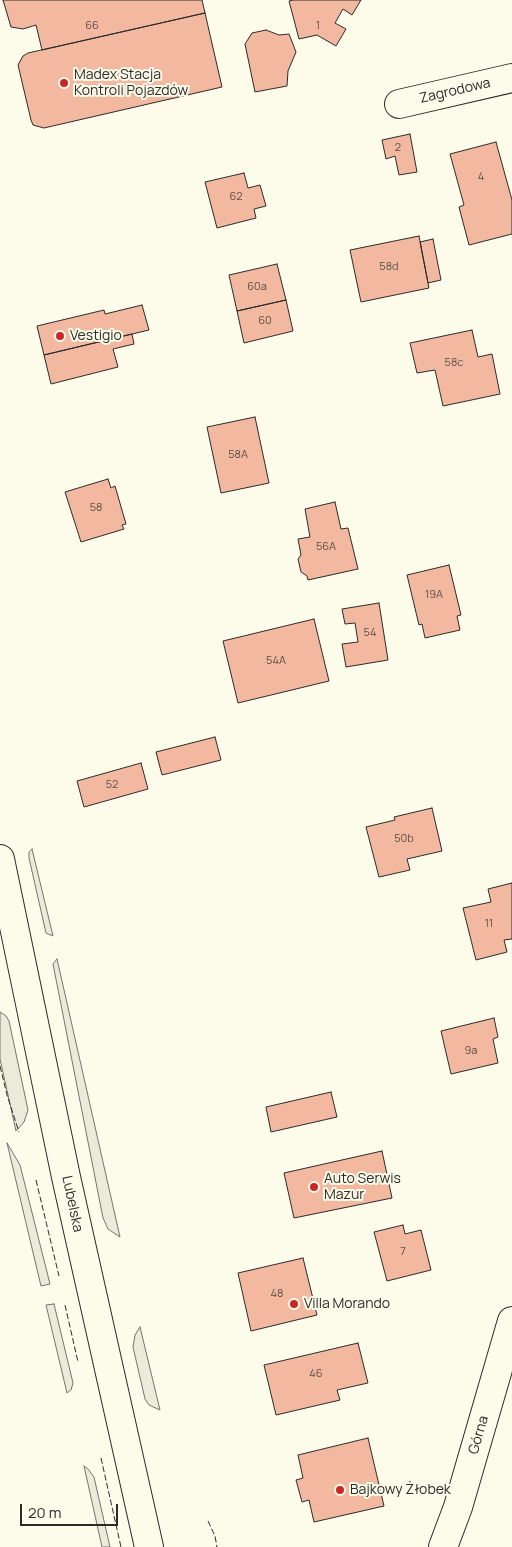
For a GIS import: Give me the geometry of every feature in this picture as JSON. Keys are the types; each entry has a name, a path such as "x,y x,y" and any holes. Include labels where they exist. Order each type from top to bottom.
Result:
{"main road":[{"name":"Zagrodowa","path":"398,104 512,78"},
{"name":"Lubelska","path":"0,859 66,1177 149,1547"},
{"name":"Górna","path":"443,1547 458,1506 512,1322"}],"shaded area":[{"path":"32,849 53,936 46,933 29,858 29,852"},
{"path":"57,959 120,1237 108,1229 103,1218 53,964"},
{"path":"0,1012 9,1021 28,1110 24,1122 16,1131 0,1059"},
{"path":"7,1143 20,1165 50,1284 41,1286"},
{"path":"54,1304 73,1383 71,1390 67,1393 46,1305"},
{"path":"140,1327 160,1410 149,1405 145,1399 133,1347 135,1335"},
{"path":"84,1466 94,1477 110,1547 102,1547"}],"building":[{"path":"3,0 202,0 205,13 42,50 36,25 23,29 11,27"},
{"path":"361,0 352,15 343,9 335,23 346,29 336,46 317,35 299,39 289,1"},
{"path":"205,13 222,87 44,128 33,125 18,65 23,56 28,53"},
{"path":"266,30 279,35 289,34 296,52 288,71 287,86 255,92 245,44 252,33"},
{"path":"410,134 417,172 399,175 395,156 386,159 382,140"},
{"path":"496,142 512,200 512,234 469,245 459,207 464,205 450,154"},
{"path":"244,173 248,188 260,185 266,206 254,209 256,218 217,228 205,182"},
{"path":"419,236 429,288 361,302 350,250"},
{"path":"433,239 441,280 428,283 420,242"},
{"path":"277,264 286,300 237,311 229,275"},
{"path":"286,300 293,331 244,343 237,311"},
{"path":"142,305 149,330 44,355 37,326 104,310 105,314"},
{"path":"472,330 478,357 492,354 500,394 443,406 435,370 417,373 410,343"},
{"path":"132,334 134,344 113,349 118,367 51,384 44,355"},
{"path":"255,417 269,483 221,493 207,427"},
{"path":"108,479 111,488 115,486 126,524 122,525 124,529 81,542 65,492"},
{"path":"335,502 341,529 348,528 358,569 308,580 307,576 301,572 298,559 301,555 298,539 310,537 305,509"},
{"path":"449,565 461,615 457,616 460,630 425,638 422,624 419,625 407,575"},
{"path":"379,603 388,660 346,667 342,644 358,642 355,623 345,624 342,609"},
{"path":"314,619 329,681 238,703 223,641"},
{"path":"215,737 221,760 162,775 156,752"},
{"path":"141,763 148,789 84,807 77,781"},
{"path":"432,808 442,851 407,859 410,870 379,877 366,827 395,820 394,817"},
{"path":"512,883 512,939 504,940 507,952 476,960 463,908 491,902 488,889"},
{"path":"494,1018 498,1037 493,1039 498,1063 451,1074 441,1031"},
{"path":"331,1092 337,1117 271,1132 266,1107"},
{"path":"382,1151 392,1198 294,1218 284,1173"},
{"path":"403,1225 405,1234 421,1230 431,1270 387,1281 374,1232"},
{"path":"303,1258 317,1315 251,1331 238,1273"},
{"path":"358,1343 368,1383 337,1390 340,1400 276,1415 264,1365"},
{"name":"Bajkowy Żłobek","path":"368,1438 384,1506 314,1522 309,1500 302,1502 296,1480 303,1478 298,1455"}],"fence":[{"path":"0,1066 19,1132"},
{"path":"36,1180 59,1276"},
{"path":"65,1305 78,1362"},
{"path":"101,1458 121,1547"},
{"path":"208,1521 215,1536 217,1547"}],"place":[{"name":"Madex Stacja Kontroli Pojazdów","path":"64,83"},
{"name":"Vestigio","path":"60,336"},
{"name":"Auto Serwis Mazur","path":"314,1187"},
{"name":"Villa Morando","path":"294,1304"},
{"name":"Bajkowy Żłobek","path":"340,1490"}]}
